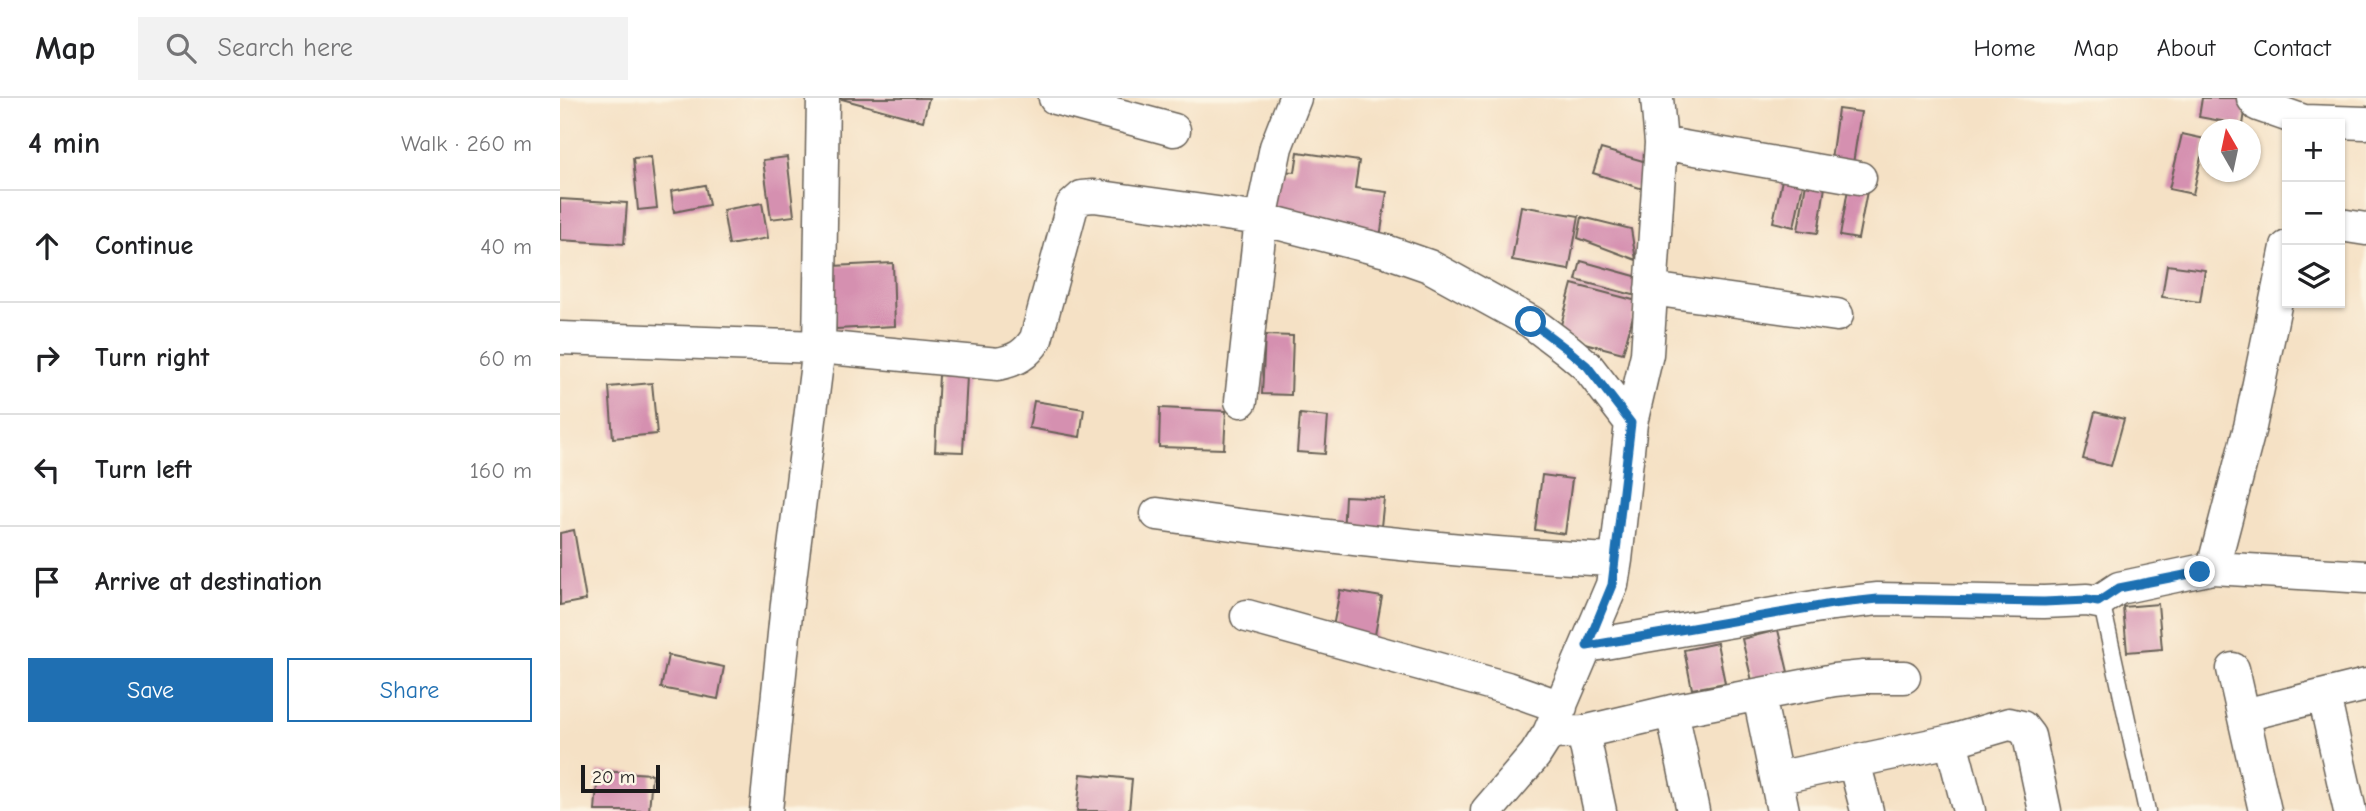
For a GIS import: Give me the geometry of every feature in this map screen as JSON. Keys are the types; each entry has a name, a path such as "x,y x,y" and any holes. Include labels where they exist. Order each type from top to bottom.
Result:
{"street":[{"path":"766,811 787,604 819,346 824,98"},
{"path":"1055,98 1174,130"},
{"path":"1241,401 1261,219 1276,147 1294,98"},
{"path":"1487,811 1535,755 1555,720 1612,585 1631,423 1647,354 1661,143 1657,98"},
{"path":"2253,98 2258,105 2294,119"},
{"path":"2345,123 2366,123"},
{"path":"1661,143 1860,178"},
{"path":"560,338 819,346 998,364 1014,360 1027,353 1036,339 1072,206 1082,197 1094,196 1261,219 1386,251 1429,267 1531,322 1568,350 1587,366 1631,423"},
{"path":"2345,226 2366,229"},
{"path":"2213,568 2250,427 2282,271"},
{"path":"1651,289 1837,315"},
{"path":"1157,514 1333,538 1469,552 1616,560"},
{"path":"1587,646 1832,604 1878,599 2098,602 2119,588 2213,568 2366,577"},
{"path":"1247,616 1507,688 1555,720 1583,732 1672,711 1834,680 1904,677"},
{"path":"2233,669 2265,811"},
{"path":"2244,715 2366,685"},
{"path":"1759,696 1783,811"},
{"path":"2324,696 2350,811"},
{"path":"1672,711 1693,811"},
{"path":"1776,778 1951,741 2009,724 2022,727 2029,736 2045,811"},
{"path":"1583,732 1600,811"},
{"path":"1951,741 1969,811"},
{"path":"1854,761 1867,811"}],"lane":[{"path":"2098,602 2104,614 2147,811"}],"building":[{"path":"838,98 929,98 923,121"},
{"path":"2202,98 2247,98 2244,119 2199,117"},
{"path":"1838,109 1861,112 1852,170 1830,167"},
{"path":"2182,134 2198,137 2198,171 2193,194 2169,189"},
{"path":"1601,149 1650,163 1649,191 1593,173"},
{"path":"1298,152 1359,161 1355,188 1387,192 1379,244 1271,216 1276,171 1295,172"},
{"path":"651,157 657,208 638,210 633,158"},
{"path":"787,157 794,216 771,219 763,160"},
{"path":"1783,175 1804,179 1794,227 1773,222"},
{"path":"1807,177 1826,180 1818,233 1798,230"},
{"path":"1849,183 1868,186 1858,239 1840,236"},
{"path":"705,185 709,205 674,212 671,191"},
{"path":"560,199 627,203 624,244 560,240"},
{"path":"762,203 768,238 729,245 723,210"},
{"path":"1521,206 1579,216 1569,270 1512,260"},
{"path":"1582,217 1631,229 1636,260 1578,238"},
{"path":"1581,261 1642,278 1637,296 1576,280"},
{"path":"893,263 895,326 836,329 833,266"},
{"path":"2167,265 2205,270 2200,302 2162,297"},
{"path":"1572,284 1637,301 1623,353 1558,336"},
{"path":"1265,335 1293,336 1291,395 1262,394"},
{"path":"939,375 967,376 963,452 935,451"},
{"path":"652,383 657,434 613,438 609,387"},
{"path":"1034,401 1084,409 1080,437 1029,428"},
{"path":"1160,408 1226,411 1224,449 1159,447"},
{"path":"2095,412 2124,419 2111,466 2083,459"},
{"path":"1300,414 1328,417 1325,454 1297,452"},
{"path":"1542,475 1572,479 1565,534 1535,530"},
{"path":"1345,496 1384,498 1380,536 1343,535"},
{"path":"574,530 586,600 560,605 560,533"},
{"path":"1340,590 1382,597 1374,640 1332,632"},
{"path":"2158,604 2162,649 2127,652 2123,607"},
{"path":"1778,630 1788,672 1752,681 1742,639"},
{"path":"1717,643 1725,683 1692,689 1684,650"},
{"path":"668,655 724,667 718,699 661,688"},
{"path":"598,771 652,774 649,811 595,811"},
{"path":"1081,774 1132,779 1129,811 1077,811"}],"route":[{"path":"1531,322 1587,366 1631,423 1612,585 1587,646 1832,604 1878,599 2098,602 2119,588 2200,572"}]}
